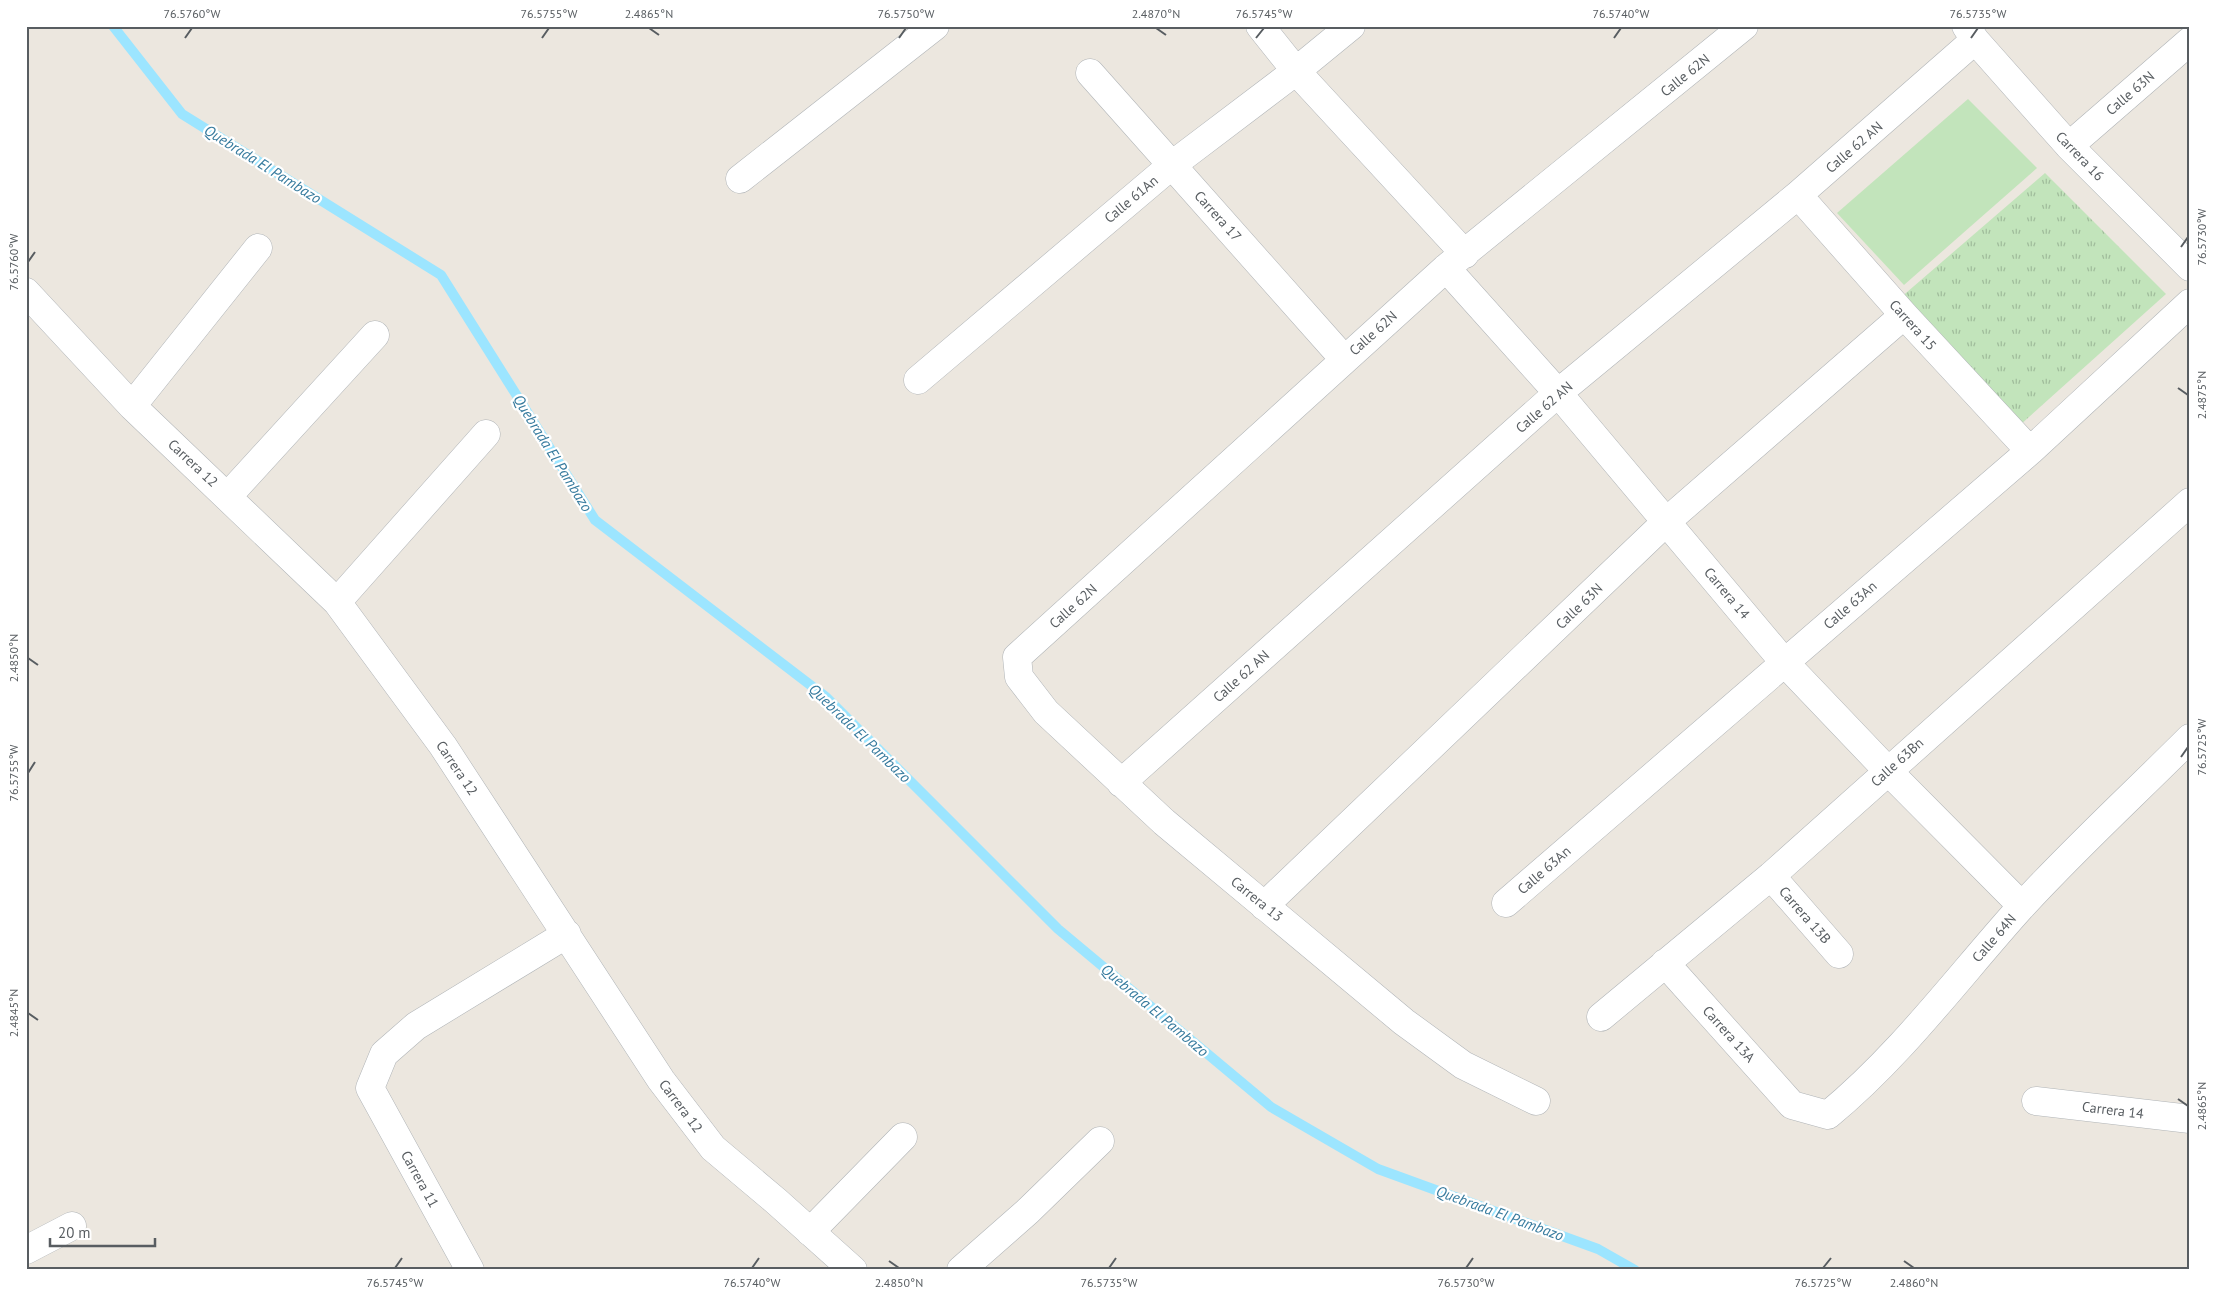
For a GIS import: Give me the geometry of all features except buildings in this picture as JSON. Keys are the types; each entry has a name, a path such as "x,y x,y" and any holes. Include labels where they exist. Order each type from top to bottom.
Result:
{"street":[{"path":"740,179 935,26"},
{"path":"1260,26 1455,261"},
{"name":"Calle 61An","path":"918,380 1172,165 1296,71 1351,26"},
{"name":"Calle 62N","path":"1017,658 1344,359 1455,261 1744,26"},
{"name":"Carrera 16","path":"1970,33 2069,146 2190,267"},
{"name":"Calle 62 AN","path":"1121,783 1558,393 1798,195 1970,33"},
{"name":"Calle 63N","path":"2069,146 2190,41"},
{"name":"Carrera 17","path":"1090,73 1344,359"},
{"name":"Carrera 15","path":"1798,195 1904,315 2030,451"},
{"path":"132,406 258,248"},
{"name":"Carrera 14","path":"1455,261 1558,393 1784,662 1888,771 2022,906"},
{"name":"Carrera 12","path":"26,292 132,406 337,602 443,746 661,1080 713,1148 853,1270"},
{"name":"Calle 63An","path":"1506,903 2030,451 2190,302"},
{"name":"Calle 63N","path":"1264,906 1667,521 1904,315"},
{"path":"228,496 375,335"},
{"path":"337,602 486,434"},
{"name":"Calle 63Bn","path":"1601,1017 1771,876 2190,502"},
{"name":"Carrera 13","path":"1017,658 1019,677 1046,712 1121,783 1264,906 1302,934 1404,1022 1463,1065 1536,1101"},
{"name":"Calle 64N","path":"1792,1105 1828,1115 1857,1091 1888,1059 2022,906 2190,738"},
{"name":"Carrera 13B","path":"1771,876 1839,954"},
{"name":"Carrera 11","path":"470,1270 370,1088 384,1054 416,1026 567,934"},
{"name":"Carrera 13A","path":"1665,963 1792,1105"},
{"name":"Carrera 14","path":"2036,1101 2190,1119"},
{"path":"810,1232 903,1137"},
{"path":"961,1270 1028,1211 1100,1141"},
{"path":"26,1250 72,1226"}],"green space":[{"path":"1968,99 2037,168 1904,285 1837,213"},
{"path":"2045,173 2166,294 2019,426 1899,299"}],"waterway":[{"name":"Quebrada El Pambazo","path":"113,26 182,114 441,275 595,520 826,697 1058,929 1271,1107 1378,1169 1598,1249 1635,1270"}]}
